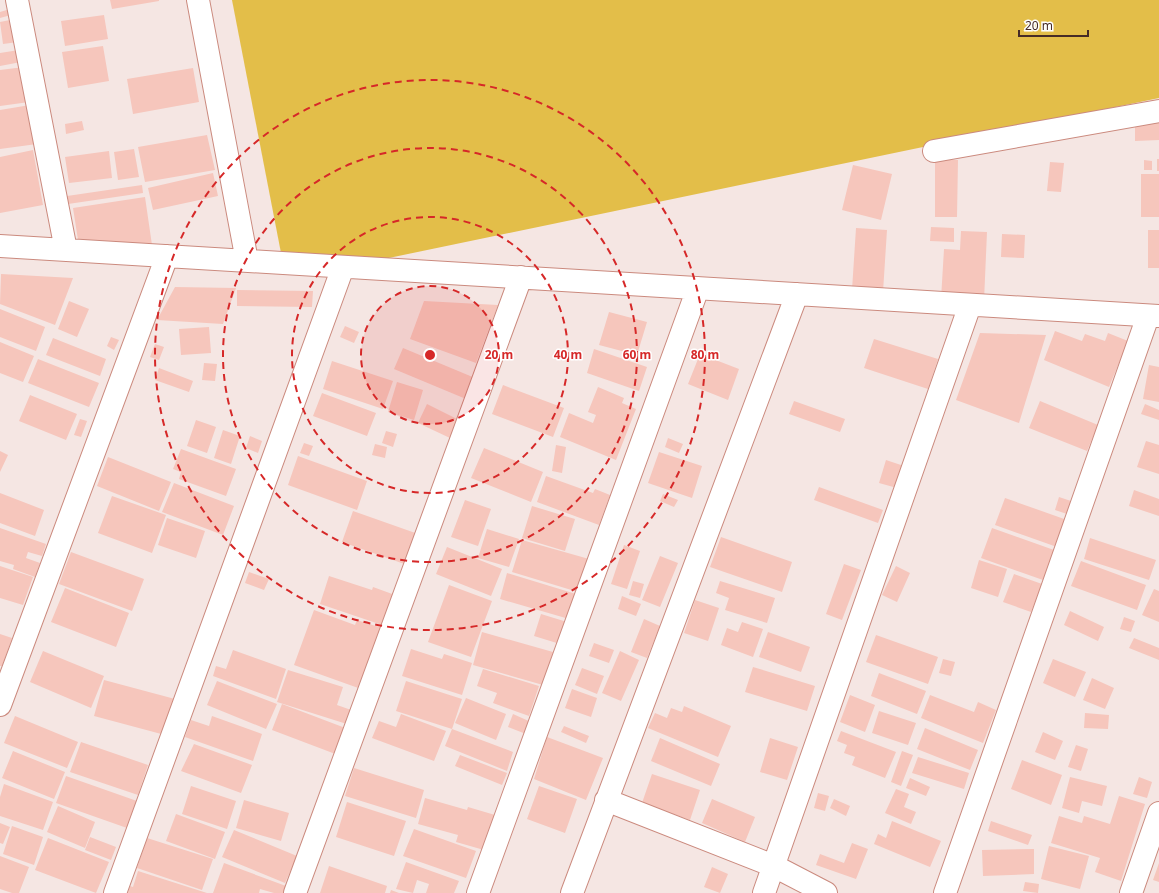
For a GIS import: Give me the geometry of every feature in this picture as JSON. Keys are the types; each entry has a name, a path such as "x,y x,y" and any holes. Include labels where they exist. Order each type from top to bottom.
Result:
{"street":[{"path":"17,0 66,250"},
{"path":"198,0 247,261"},
{"path":"934,151 1159,110"},
{"path":"0,246 1153,316 945,893"},
{"path":"0,705 167,256"},
{"path":"115,893 343,267"},
{"path":"295,893 520,277"},
{"path":"478,893 698,288"},
{"path":"572,893 797,294"},
{"path":"764,893 970,305"},
{"path":"606,800 774,866 826,893"},
{"path":"1131,893 1159,812"}],"shaded area":[{"path":"232,0 1159,0 1159,98 355,265 281,253"}],"building":[{"path":"110,0 159,0 159,1 112,9"},
{"path":"10,9 11,15 0,18 0,12"},
{"path":"104,15 108,39 65,46 61,21"},
{"path":"15,19 18,42 3,44 0,22"},
{"path":"103,46 109,81 68,88 62,52"},
{"path":"19,50 21,62 0,66 0,53"},
{"path":"24,67 29,102 0,106 0,70"},
{"path":"193,68 199,102 133,114 127,79"},
{"path":"30,105 37,144 0,149 0,110"},
{"path":"82,121 84,130 66,134 65,124"},
{"path":"1159,122 1159,140 1135,141 1135,123"},
{"path":"207,135 215,170 145,182 138,147"},
{"path":"134,149 139,177 118,180 114,152"},
{"path":"33,150 43,205 0,213 0,157"},
{"path":"109,151 112,178 69,183 65,157"},
{"path":"1157,159 1159,159 1159,171 1157,171"},
{"path":"935,160 958,160 957,217 935,217"},
{"path":"1144,160 1152,161 1152,170 1144,170"},
{"path":"1050,162 1064,163 1061,192 1047,191"},
{"path":"853,165 892,174 881,220 842,210"},
{"path":"213,173 218,196 153,210 148,188"},
{"path":"1141,174 1159,174 1159,217 1141,217"},
{"path":"142,185 143,193 68,204 67,196"},
{"path":"145,197 152,245 78,240 73,208"},
{"path":"931,227 954,228 954,242 930,241"},
{"path":"856,228 887,230 883,292 852,290"},
{"path":"1148,230 1159,230 1159,268 1148,268"},
{"path":"961,231 987,232 984,301 941,299 944,249 960,250"},
{"path":"1002,234 1025,235 1024,258 1001,257"},
{"path":"1,274 73,278 55,325 0,304"},
{"path":"175,287 236,288 223,324 157,320"},
{"path":"237,290 313,291 312,307 237,306"},
{"path":"69,301 89,309 77,337 58,329"},
{"path":"424,301 498,305 476,363 410,339"},
{"path":"0,309 45,327 36,351 0,337"},
{"path":"609,312 647,322 637,355 599,345"},
{"path":"345,326 359,332 354,343 340,337"},
{"path":"209,327 211,353 181,355 179,329"},
{"path":"1055,331 1082,341 1085,334 1105,341 1108,333 1128,341 1109,387 1044,360"},
{"path":"980,333 1046,335 1019,423 956,400"},
{"path":"111,337 119,340 114,350 107,346"},
{"path":"53,338 106,359 100,376 46,355"},
{"path":"874,339 938,359 928,389 864,368"},
{"path":"0,342 34,356 23,382 0,373"},
{"path":"155,344 164,347 159,360 150,357"},
{"path":"403,348 475,378 466,399 394,369"},
{"path":"594,349 647,367 639,391 587,373"},
{"path":"700,354 739,369 728,400 688,384"},
{"path":"38,359 99,383 89,407 28,383"},
{"path":"332,361 393,381 383,409 323,389"},
{"path":"204,363 217,364 215,381 202,380"},
{"path":"1149,365 1159,367 1159,402 1143,399"},
{"path":"159,368 193,381 189,392 155,380"},
{"path":"397,382 423,390 414,420 388,412"},
{"path":"503,385 564,408 553,437 492,414"},
{"path":"598,387 624,398 622,403 636,409 616,460 560,437 569,413 593,423 596,415 588,412"},
{"path":"322,393 376,413 367,436 313,416"},
{"path":"30,395 77,414 66,440 19,421"},
{"path":"794,401 845,419 840,432 789,414"},
{"path":"1040,401 1098,425 1087,451 1029,428"},
{"path":"427,404 459,420 450,438 418,423"},
{"path":"1145,404 1159,410 1159,420 1141,414"},
{"path":"80,419 87,421 81,437 74,435"},
{"path":"196,420 216,427 207,453 187,446"},
{"path":"223,430 240,436 231,464 214,458"},
{"path":"386,431 397,434 393,447 382,443"},
{"path":"250,436 262,441 258,453 246,448"},
{"path":"668,438 683,444 679,453 665,447"},
{"path":"1146,441 1159,445 1159,474 1137,467"},
{"path":"304,443 313,446 309,456 300,453"},
{"path":"375,444 387,447 385,458 372,455"},
{"path":"556,445 566,447 562,473 552,471"},
{"path":"484,448 543,472 531,502 471,478"},
{"path":"181,449 236,469 226,496 179,479 181,472 173,469"},
{"path":"0,451 8,455 0,472"},
{"path":"659,452 702,466 692,498 648,483"},
{"path":"298,456 367,481 357,510 288,485"},
{"path":"108,457 171,482 159,511 97,486"},
{"path":"886,460 904,466 897,488 879,483"},
{"path":"546,476 593,493 595,489 610,495 599,525 537,502"},
{"path":"174,483 234,506 223,535 162,512"},
{"path":"819,487 883,510 878,523 814,500"},
{"path":"1134,490 1159,499 1159,516 1129,506"},
{"path":"0,493 44,510 35,536 0,523"},
{"path":"663,494 678,500 674,507 660,501"},
{"path":"112,496 166,515 152,553 98,533"},
{"path":"1059,497 1074,502 1070,515 1055,510"},
{"path":"1005,498 1067,520 1057,547 995,525"},
{"path":"465,500 491,509 478,546 451,537"},
{"path":"532,506 575,519 565,551 522,538"},
{"path":"353,511 421,535 410,566 342,542"},
{"path":"167,518 205,531 196,558 158,545"},
{"path":"0,528 46,544 42,556 28,552 26,558 40,563 35,577 13,569 14,565 0,561"},
{"path":"992,528 1054,550 1043,580 981,558"},
{"path":"487,529 519,539 509,567 478,558"},
{"path":"721,537 792,562 782,592 710,567"},
{"path":"1090,538 1156,560 1149,580 1084,559"},
{"path":"522,540 589,559 578,592 512,572"},
{"path":"624,545 640,551 627,589 611,584"},
{"path":"447,547 502,569 491,596 436,574"},
{"path":"71,552 144,579 132,611 59,584"},
{"path":"660,556 678,563 660,607 642,600"},
{"path":"979,560 1007,569 998,597 971,588"},
{"path":"1081,561 1146,585 1137,610 1071,586"},
{"path":"844,564 861,570 842,620 826,614"},
{"path":"0,566 33,577 23,605 0,598"},
{"path":"896,566 910,573 897,602 882,595"},
{"path":"249,572 269,579 264,590 245,583"},
{"path":"507,573 576,594 569,619 500,599"},
{"path":"1014,574 1042,584 1031,612 1003,602"},
{"path":"329,576 372,590 373,587 395,595 385,626 320,604"},
{"path":"633,581 644,584 640,598 629,595"},
{"path":"720,581 775,598 767,623 725,610 729,598 716,593"},
{"path":"449,585 492,601 471,657 428,642"},
{"path":"65,588 129,613 116,647 51,622"},
{"path":"1154,589 1159,591 1159,622 1142,615"},
{"path":"622,596 641,604 636,616 618,609"},
{"path":"695,600 719,608 708,641 684,633"},
{"path":"314,610 355,625 357,620 382,628 361,689 294,665"},
{"path":"1070,611 1104,627 1098,641 1064,625"},
{"path":"541,614 567,622 560,644 534,636"},
{"path":"1124,617 1135,621 1131,632 1120,629"},
{"path":"644,619 660,626 647,658 631,652"},
{"path":"742,622 763,629 753,657 721,645 727,628 738,632"},
{"path":"482,632 553,652 543,685 473,665"},
{"path":"768,632 810,647 801,672 759,657"},
{"path":"0,634 12,638 2,666 0,666"},
{"path":"876,635 938,657 928,684 866,662"},
{"path":"1134,638 1159,648 1159,660 1129,648"},
{"path":"594,643 614,650 609,663 589,656"},
{"path":"411,649 442,659 444,654 472,663 462,695 402,676"},
{"path":"233,650 286,669 276,699 213,676 216,666 226,669"},
{"path":"43,651 104,676 91,708 30,682"},
{"path":"620,651 639,660 621,701 602,693"},
{"path":"943,659 955,662 951,676 939,673"},
{"path":"1053,659 1086,672 1075,697 1043,683"},
{"path":"753,667 815,686 807,711 745,692"},
{"path":"582,668 604,676 597,694 575,685"},
{"path":"483,669 539,686 529,716 493,703 497,693 477,686"},
{"path":"288,670 343,687 337,705 354,711 350,725 277,702"},
{"path":"879,673 926,691 917,714 871,696"},
{"path":"1092,678 1114,688 1105,709 1083,700"},
{"path":"104,680 175,699 165,735 94,716"},
{"path":"217,681 277,704 266,729 207,705"},
{"path":"406,681 462,699 452,729 396,711"},
{"path":"572,689 597,698 591,717 565,708"},
{"path":"850,695 875,705 865,732 840,722"},
{"path":"930,695 974,712 978,702 996,710 983,743 921,718"},
{"path":"466,698 506,714 496,740 455,723"},
{"path":"282,704 348,729 338,755 272,730"},
{"path":"684,706 731,726 718,757 648,728 655,713 667,718 671,708 682,712"},
{"path":"879,711 916,723 908,745 872,733"},
{"path":"1085,713 1109,715 1108,729 1084,728"},
{"path":"401,714 446,731 434,761 372,738 379,721 396,727"},
{"path":"513,714 531,722 526,734 508,727"},
{"path":"15,716 78,742 67,768 4,743"},
{"path":"212,716 262,734 253,761 185,737 191,720 209,726"},
{"path":"564,726 589,736 586,743 561,732"},
{"path":"925,728 978,750 970,770 917,749"},
{"path":"452,729 513,752 507,771 445,746"},
{"path":"841,731 896,752 885,778 852,765 855,757 844,753 847,745 837,741"},
{"path":"1043,732 1063,741 1055,760 1035,752"},
{"path":"547,737 603,758 586,800 534,779"},
{"path":"660,738 720,764 711,786 651,761"},
{"path":"770,738 798,747 787,780 760,772"},
{"path":"81,742 148,765 138,795 70,772"},
{"path":"194,744 252,765 241,793 181,771"},
{"path":"1076,745 1088,749 1081,771 1068,767"},
{"path":"13,751 65,772 54,799 2,778"},
{"path":"902,751 913,755 901,786 891,782"},
{"path":"460,755 507,773 502,785 455,766"},
{"path":"918,757 969,773 964,789 912,773"},
{"path":"1022,760 1062,775 1051,805 1011,789"},
{"path":"354,768 424,790 416,818 345,796"},
{"path":"652,774 700,790 690,820 642,803"},
{"path":"66,776 137,801 127,828 56,803"},
{"path":"1070,777 1107,786 1102,806 1082,801 1079,813 1062,808"},
{"path":"1139,777 1152,782 1147,798 1133,794"},
{"path":"910,778 930,787 926,796 906,788"},
{"path":"4,784 53,802 43,830 0,816 0,797"},
{"path":"191,786 236,801 227,829 182,814"},
{"path":"539,786 577,799 565,833 527,819"},
{"path":"896,789 909,794 904,807 916,812 911,824 885,813"},
{"path":"818,793 829,796 825,811 814,808"},
{"path":"1119,796 1145,804 1121,881 1095,872 1100,858 1051,843 1059,816 1082,823 1084,816 1110,824"},
{"path":"425,798 467,810 468,807 495,815 484,850 456,842 458,835 418,824"},
{"path":"712,799 755,817 745,842 702,823"},
{"path":"834,799 850,806 846,816 830,808"},
{"path":"244,800 289,813 281,841 236,828"},
{"path":"347,802 406,821 394,856 336,837"},
{"path":"58,806 95,822 85,848 47,832"},
{"path":"176,814 225,832 215,859 166,841"},
{"path":"892,821 941,841 930,867 874,844 878,834 886,838"},
{"path":"991,821 1032,835 1028,845 988,831"},
{"path":"0,823 10,827 3,844 0,843"},
{"path":"12,826 43,837 34,865 3,854"},
{"path":"414,829 476,851 466,878 403,856"},
{"path":"234,830 297,856 285,883 222,857"},
{"path":"90,837 116,847 111,860 85,850"},
{"path":"48,838 109,862 96,893 35,870"},
{"path":"147,838 213,859 202,890 137,868"},
{"path":"852,843 868,849 856,879 816,865 820,854 844,863"},
{"path":"1049,846 1089,856 1080,889 1041,879"},
{"path":"1034,849 1034,874 983,876 982,850"},
{"path":"0,856 29,867 19,893 12,893 0,889"},
{"path":"406,862 459,881 454,893 426,893 429,884 417,880 413,893 396,889"},
{"path":"224,863 286,886 283,893 274,893 260,889 259,893 213,893"},
{"path":"1159,863 1159,882 1153,880"},
{"path":"329,866 387,886 385,893 320,893"},
{"path":"712,867 728,874 720,893 704,887"},
{"path":"138,871 207,893 128,893 130,886 133,887"},
{"path":"1025,882 1039,884 1038,893 1023,891"},
{"path":"391,890 399,893 390,893"}]}
